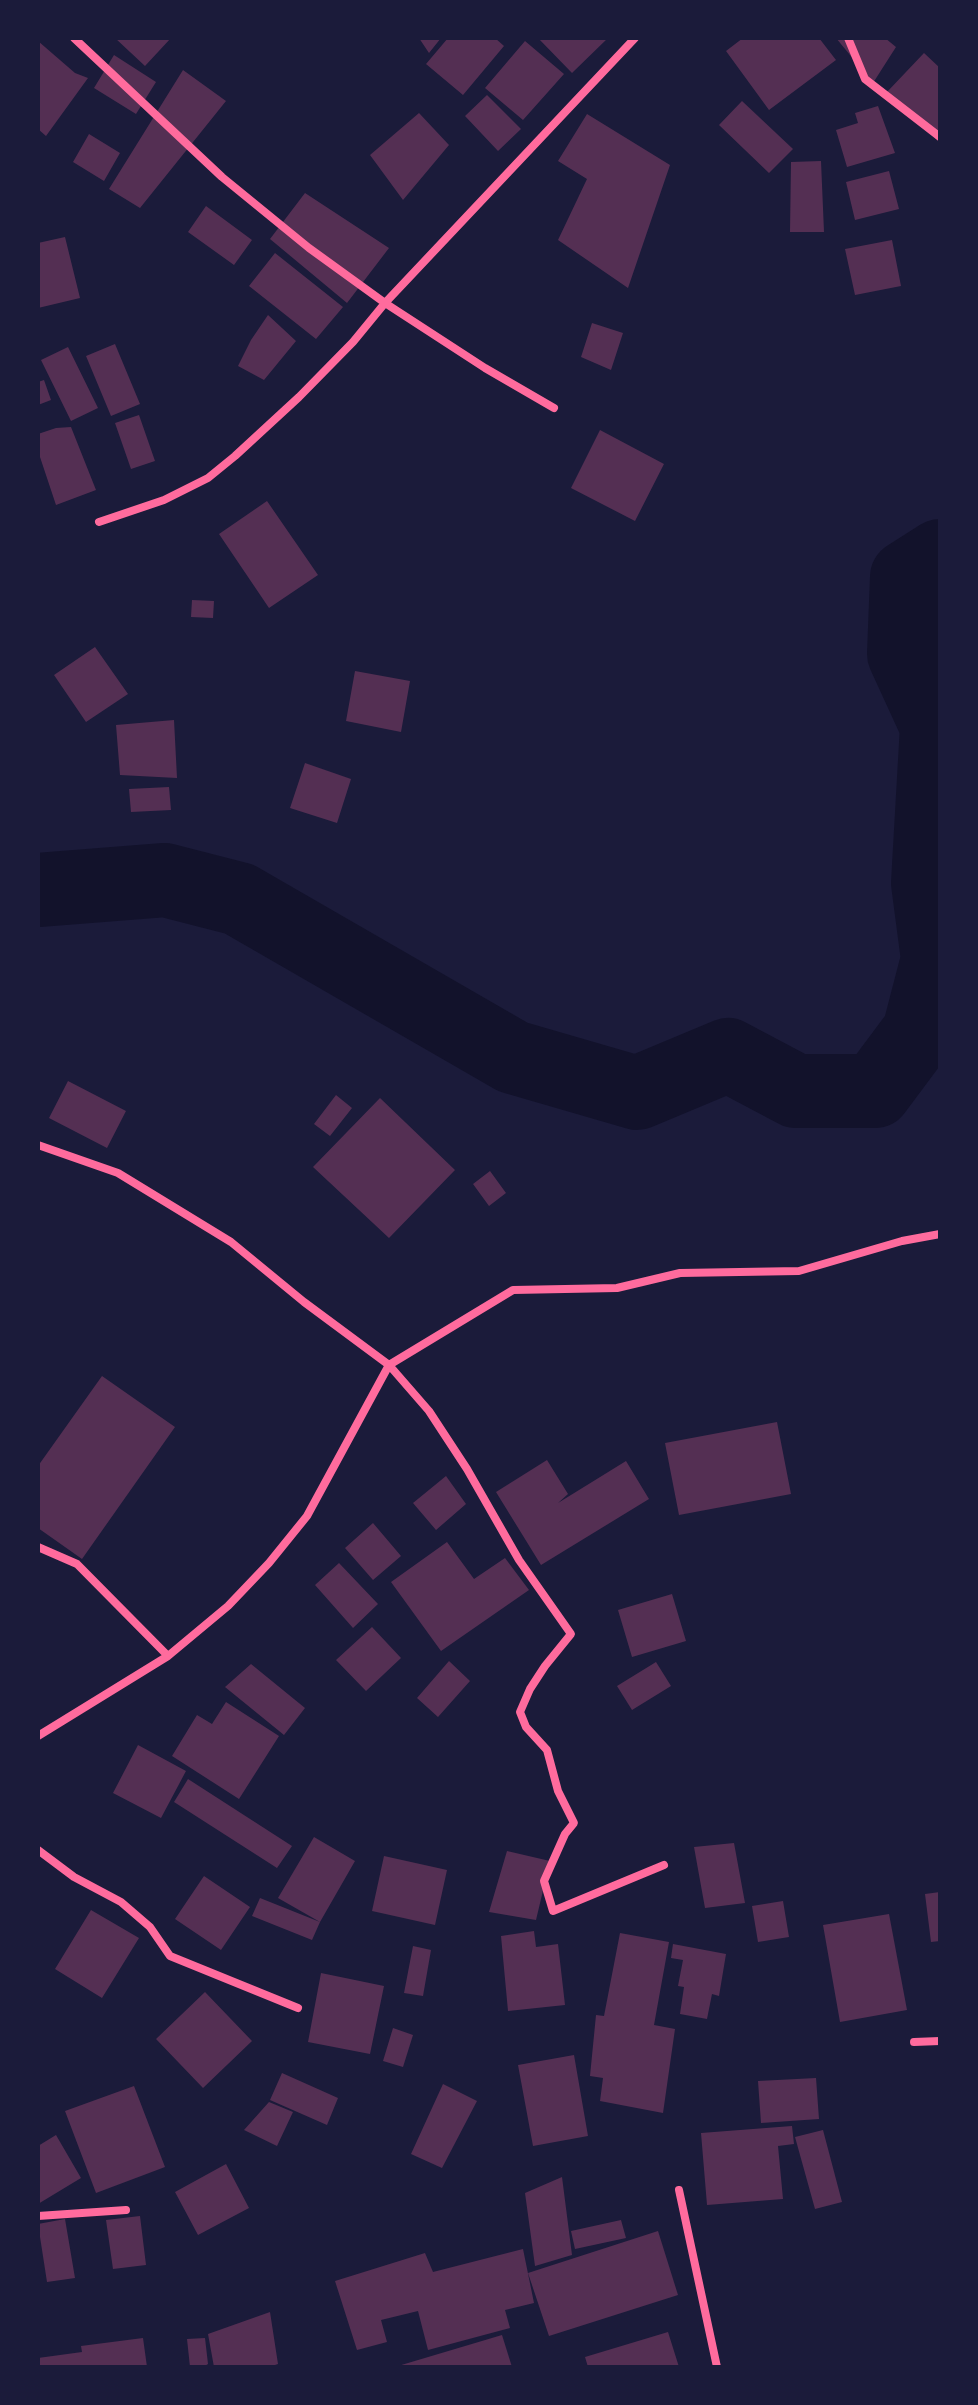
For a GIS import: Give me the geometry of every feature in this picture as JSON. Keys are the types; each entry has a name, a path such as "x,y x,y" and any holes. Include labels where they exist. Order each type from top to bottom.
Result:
{"street":[{"path":"74,38 222,177 309,248 385,303 485,368 554,408"},
{"path":"99,522 164,500 208,478 235,456 353,342 385,303 635,38"},
{"path":"848,38 865,79 940,137"},
{"path":"38,1145 118,1173 231,1242 304,1302 389,1365 429,1411 467,1469 519,1560 571,1634 545,1666 520,1712 526,1727 547,1750 558,1791 574,1823 565,1834 544,1881 553,1911 664,1865"},
{"path":"38,1736 168,1656 228,1606 269,1563 307,1516 389,1365 513,1290 617,1288 680,1273 799,1271 902,1241 940,1234"},
{"path":"38,1547 77,1564 168,1656"},
{"path":"38,1850 74,1877 121,1902 150,1927 170,1956 298,2008"},
{"path":"914,2042 940,2041"},
{"path":"679,2190 717,2367"},
{"path":"38,2216 126,2210"}],"building":[{"path":"115,38 171,38 145,66"},
{"path":"419,38 441,38 429,53"},
{"path":"448,38 495,38 504,46 463,95 426,64"},
{"path":"538,38 608,38 572,73"},
{"path":"743,38 819,38 836,60 769,110 726,51"},
{"path":"836,38 885,38 896,47 873,83"},
{"path":"38,41 75,73 88,78 46,136 38,129"},
{"path":"525,41 564,74 523,120 485,88"},
{"path":"924,53 940,68 940,143 887,92"},
{"path":"114,55 156,82 136,114 94,88"},
{"path":"183,70 226,101 140,208 109,189"},
{"path":"487,95 521,129 498,151 465,116"},
{"path":"742,101 793,149 769,173 719,125"},
{"path":"878,106 895,153 847,167 836,130 858,123 855,113"},
{"path":"419,113 449,145 403,200 370,155"},
{"path":"587,114 670,165 628,288 558,240 587,179 558,161"},
{"path":"89,134 120,153 104,181 73,162"},
{"path":"821,161 824,232 790,232 791,162"},
{"path":"889,171 899,209 855,220 846,182"},
{"path":"305,193 389,248 347,303 270,239"},
{"path":"206,206 252,240 234,265 188,232"},
{"path":"65,237 80,298 38,308 38,243"},
{"path":"892,240 901,286 855,295 845,249"},
{"path":"275,253 343,307 316,339 249,286"},
{"path":"268,315 296,341 264,380 238,366"},
{"path":"592,323 623,333 611,370 581,357"},
{"path":"115,344 140,404 111,416 86,356"},
{"path":"68,347 98,408 71,421 41,360"},
{"path":"44,380 51,400 38,405 38,382"},
{"path":"139,415 155,461 131,469 115,423"},
{"path":"71,427 96,490 56,505 38,451 38,434"},
{"path":"600,430 664,464 635,521 571,488"},
{"path":"267,501 318,575 269,608 219,534"},
{"path":"192,600 214,601 213,618 191,617"},
{"path":"95,647 128,694 86,722 54,675"},
{"path":"355,671 410,681 401,732 346,721"},
{"path":"174,720 177,778 120,775 116,725"},
{"path":"305,763 351,779 337,823 290,808"},
{"path":"169,787 171,810 131,812 129,789"},
{"path":"68,1081 126,1111 107,1148 49,1118"},
{"path":"336,1095 352,1108 330,1136 314,1124"},
{"path":"380,1098 455,1170 389,1238 313,1167"},
{"path":"490,1171 506,1193 489,1206 473,1184"},
{"path":"102,1376 175,1427 82,1559 38,1528 38,1466"},
{"path":"777,1422 791,1494 679,1515 665,1443"},
{"path":"547,1460 568,1494 558,1503 626,1461 649,1499 541,1565 496,1492"},
{"path":"446,1476 466,1504 436,1530 413,1503"},
{"path":"373,1523 401,1556 373,1580 345,1548"},
{"path":"447,1542 474,1579 505,1558 529,1590 441,1651 391,1582"},
{"path":"339,1563 378,1604 353,1628 315,1585"},
{"path":"672,1594 686,1641 632,1657 618,1610"},
{"path":"372,1627 401,1658 366,1691 336,1660"},
{"path":"449,1661 470,1681 438,1717 417,1698"},
{"path":"656,1662 671,1686 632,1710 617,1686"},
{"path":"251,1664 305,1708 284,1735 225,1687"},
{"path":"226,1702 279,1736 239,1799 172,1756 197,1715 212,1724"},
{"path":"138,1745 186,1771 161,1818 113,1793"},
{"path":"188,1779 292,1846 277,1868 174,1802"},
{"path":"314,1837 355,1861 320,1922 278,1898"},
{"path":"734,1843 745,1903 705,1908 694,1847"},
{"path":"507,1851 550,1861 536,1920 489,1912"},
{"path":"384,1856 447,1870 435,1925 372,1911"},
{"path":"204,1876 250,1907 221,1950 175,1919"},
{"path":"940,1892 940,1941 931,1942 925,1894"},
{"path":"260,1898 320,1922 312,1940 252,1916"},
{"path":"783,1901 789,1937 758,1942 752,1906"},
{"path":"91,1910 139,1938 102,1998 55,1969"},
{"path":"889,1914 907,2010 840,2022 823,1925"},
{"path":"534,1931 536,1947 558,1944 565,2005 508,2011 501,1936"},
{"path":"620,1933 669,1942 654,2025 675,2029 663,2113 600,2101 603,2078 590,2076 596,2015 604,2016"},
{"path":"673,1944 726,1954 719,1996 712,1994 707,2019 680,2014 684,1987 678,1986 683,1960 671,1958"},
{"path":"413,1946 431,1950 423,1996 404,1993"},
{"path":"321,1973 384,1986 370,2054 308,2042"},
{"path":"205,1992 252,2041 203,2088 156,2039"},
{"path":"393,2028 413,2035 403,2067 383,2061"},
{"path":"574,2055 588,2136 533,2146 518,2065"},
{"path":"282,2073 338,2098 327,2125 270,2100"},
{"path":"816,2078 819,2119 761,2123 758,2081"},
{"path":"443,2084 477,2101 442,2168 411,2154"},
{"path":"134,2086 165,2167 96,2193 65,2111"},
{"path":"269,2102 293,2112 277,2146 244,2130"},
{"path":"792,2126 794,2144 778,2146 783,2199 707,2205 701,2133"},
{"path":"823,2130 842,2202 815,2209 795,2137"},
{"path":"56,2135 81,2178 38,2204 38,2146"},
{"path":"226,2164 249,2208 198,2235 175,2192"},
{"path":"562,2177 572,2255 535,2266 525,2193"},
{"path":"140,2216 146,2265 113,2269 106,2220"},
{"path":"65,2219 75,2278 47,2282 38,2224"},
{"path":"621,2220 626,2238 575,2249 571,2231"},
{"path":"658,2231 678,2295 549,2336 528,2273"},
{"path":"523,2249 534,2303 505,2310 510,2328 428,2350 418,2311 381,2320 387,2342 357,2350 335,2281 425,2253 433,2272"},
{"path":"270,2312 278,2364 269,2367 214,2367 208,2334"},
{"path":"668,2332 679,2367 588,2367 585,2357"},
{"path":"502,2335 512,2367 398,2367 398,2366"},
{"path":"143,2338 147,2367 38,2367 38,2358 82,2352 81,2346"},
{"path":"205,2338 208,2364 190,2367 187,2339"}],"waterway":[{"path":"38,890 165,880 239,899 513,1057 637,1093 728,1055 796,1091 875,1091 919,1032 938,959 928,883 937,726 904,654 907,577 940,556"}]}
